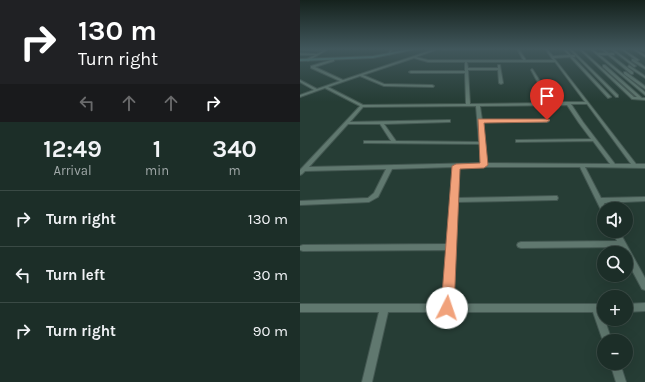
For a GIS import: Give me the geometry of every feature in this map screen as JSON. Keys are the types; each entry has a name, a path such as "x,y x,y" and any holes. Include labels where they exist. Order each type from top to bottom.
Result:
{"street":[{"path":"313,67 343,81"},
{"path":"300,96 384,67"},
{"path":"467,67 468,105"},
{"path":"559,67 635,166"},
{"path":"594,67 626,97"},
{"path":"606,67 643,99"},
{"path":"612,67 645,94"},
{"path":"618,67 645,88"},
{"path":"624,67 645,83"},
{"path":"632,68 642,67"},
{"path":"583,69 601,68 633,98 643,99"},
{"path":"632,68 645,77"},
{"path":"638,68 645,73"},
{"path":"411,72 499,69 501,82"},
{"path":"583,69 609,97"},
{"path":"589,69 617,96"},
{"path":"532,70 551,103"},
{"path":"619,73 638,72"},
{"path":"360,75 384,85 432,86"},
{"path":"300,81 317,90"},
{"path":"597,84 617,83"},
{"path":"639,83 645,83"},
{"path":"325,87 362,106 588,103"},
{"path":"569,104 614,166"},
{"path":"478,105 484,165"},
{"path":"302,171 362,106"},
{"path":"480,121 547,120"},
{"path":"347,123 448,121"},
{"path":"381,122 394,141"},
{"path":"518,141 594,140"},
{"path":"366,142 394,141 482,143"},
{"path":"302,171 484,165 645,166"},
{"path":"447,308 456,166"},
{"path":"582,166 600,201 645,199"},
{"path":"300,203 369,200 376,195 390,168"},
{"path":"454,200 555,198"},
{"path":"619,238 645,286"},
{"path":"521,245 622,244"},
{"path":"303,248 451,247"},
{"path":"633,308 645,307"},
{"path":"300,308 597,308"},
{"path":"367,382 385,308"},
{"path":"617,370 621,382"}],"route":[{"path":"447,308 456,166 484,165 480,121 547,120"}]}
